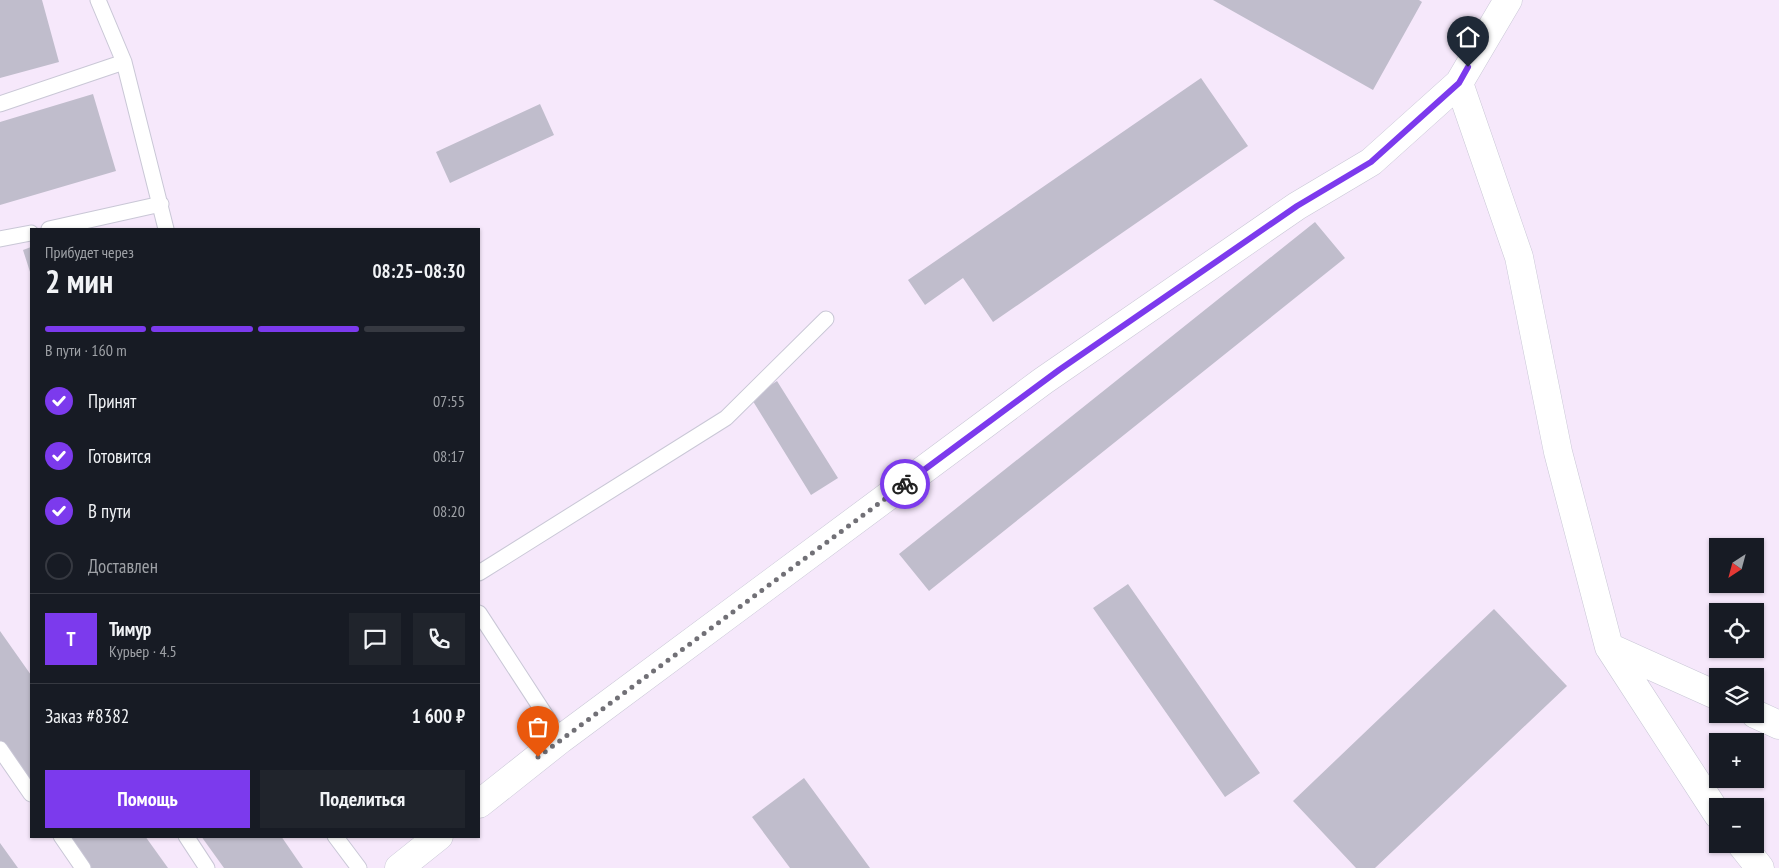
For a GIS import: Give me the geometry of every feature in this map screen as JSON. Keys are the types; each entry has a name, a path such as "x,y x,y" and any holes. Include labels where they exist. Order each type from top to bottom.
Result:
{"street":[{"path":"480,803 561,739 1043,381 1297,206 1371,162 1459,83 1508,0"},
{"path":"1459,83 1519,257 1558,452 1609,647 1709,801"},
{"path":"1609,647 1709,692"},
{"path":"1764,718 1779,725"},
{"path":"400,868 437,838"},
{"path":"1748,853 1760,868"}],"lane":[{"path":"98,0 124,62 166,228"},
{"path":"0,104 124,62"},
{"path":"53,228 161,204"},
{"path":"0,239 30,232"},
{"path":"480,573 726,418 826,318"},
{"path":"480,615 561,739"},
{"path":"0,749 30,793"},
{"path":"62,838 83,868"},
{"path":"187,838 207,868"},
{"path":"336,838 359,868"}],"shaded area":[{"path":"0,0 1779,0 1779,868 0,868"}],"building":[{"path":"0,0 42,0 59,62 0,78"},
{"path":"1213,0 1419,0 1422,2 1373,90"},
{"path":"1201,78 1248,146 993,322 963,278 925,305 908,280"},
{"path":"93,94 116,171 0,205 0,122"},
{"path":"540,104 554,135 450,183 436,152"},
{"path":"1315,222 1345,258 929,591 899,554"},
{"path":"30,247 30,272 23,250"},
{"path":"777,381 838,478 811,495 751,398"},
{"path":"1128,584 1260,773 1225,797 1093,608"},
{"path":"1494,609 1567,686 1375,868 1356,868 1293,801"},
{"path":"0,631 30,674 30,784 0,741"},
{"path":"804,778 870,868 790,868 752,817"},
{"path":"68,838 146,838 168,868 90,868"},
{"path":"202,838 282,838 303,868 224,868"},
{"path":"0,843 18,868 0,868"}],"way so far":[{"path":"538,757 905,484"}],"route":[{"path":"905,484 1043,381 1297,206 1371,162 1459,83 1468,67"}]}
